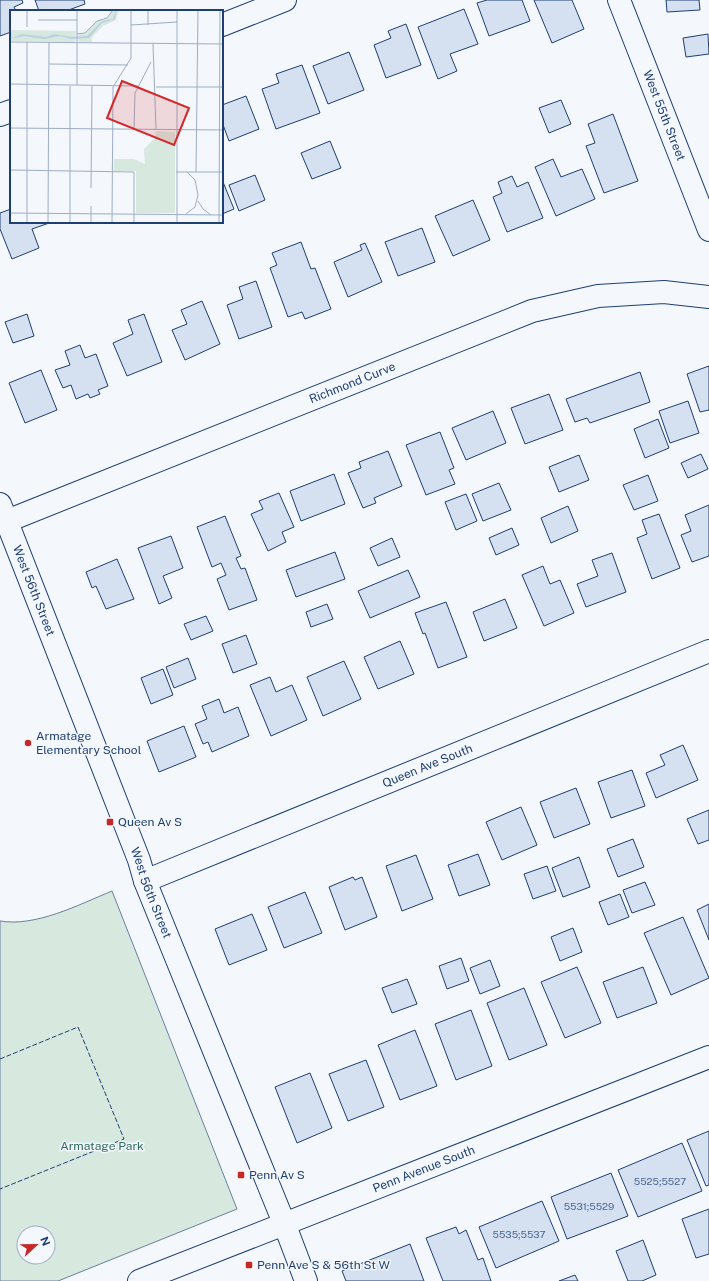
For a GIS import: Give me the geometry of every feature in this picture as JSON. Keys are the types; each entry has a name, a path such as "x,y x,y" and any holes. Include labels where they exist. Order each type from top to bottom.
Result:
{"street":[{"path":"223,25 285,0"},
{"name":"West 55th Street","path":"619,0 709,230"},
{"path":"0,115 10,111"},
{"name":"Richmond Curve","path":"3,512 532,311 598,296 664,292 709,297"},
{"name":"West 56th Street","path":"3,512 136,853 145,881 306,1281"},
{"name":"Queen Ave South","path":"145,881 709,651"},
{"name":"Penn Avenue South","path":"139,1281 709,1057"}],"green space":[{"name":"Armatage Park","path":"112,891 237,1209 58,1281 0,1281 0,921 28,921 57,914"}],"building":[{"path":"0,0 22,0 23,3 14,7 16,10 10,10 10,32 0,36"},
{"path":"35,0 84,0 85,4 69,10 39,10"},
{"path":"487,0 522,0 530,21 489,36 477,3"},
{"path":"534,0 572,0 584,29 552,43"},
{"path":"666,0 699,0 700,10 667,12"},
{"path":"464,9 478,44 450,54 457,71 438,79 418,27"},
{"path":"406,24 421,65 386,78 374,45 391,38 388,31"},
{"path":"708,34 709,54 686,57 683,38"},
{"path":"349,52 364,90 328,104 313,66"},
{"path":"302,65 320,113 276,129 262,89 279,83 276,74"},
{"path":"246,96 259,129 229,141 223,125 223,105"},
{"path":"561,100 571,124 549,133 539,108"},
{"path":"613,114 638,181 604,193 586,146 595,143 588,124"},
{"path":"330,141 341,168 312,179 301,153"},
{"path":"553,159 561,177 582,169 595,199 556,216 535,167"},
{"path":"255,175 265,200 239,211 229,185"},
{"path":"512,176 517,187 528,182 543,218 507,232 493,197 502,193 498,182"},
{"path":"223,182 234,209 223,214"},
{"path":"473,200 490,240 453,256 435,216"},
{"path":"10,209 10,223 49,223 32,229 39,248 12,259 0,229 0,213"},
{"path":"422,228 435,262 398,276 385,242"},
{"path":"301,242 311,269 315,268 331,309 305,319 302,312 288,317 270,268 277,265 272,253"},
{"path":"365,243 382,282 348,297 334,262 362,250 360,245"},
{"path":"256,281 272,327 239,339 227,305 243,299 239,287"},
{"path":"202,301 220,344 185,360 172,330 187,324 181,310"},
{"path":"27,314 34,336 13,343 5,322"},
{"path":"144,314 162,362 127,376 113,343 133,334 128,320"},
{"path":"80,345 85,358 96,354 108,386 98,390 100,394 90,398 88,394 76,399 71,385 63,388 55,370 70,365 65,351"},
{"path":"709,366 709,410 700,412 687,374"},
{"path":"41,370 57,410 25,423 9,383"},
{"path":"640,372 650,402 590,423 587,418 575,422 566,399"},
{"path":"549,394 563,430 525,444 511,408"},
{"path":"688,401 699,433 670,443 659,411"},
{"path":"493,411 506,443 466,460 452,428"},
{"path":"658,419 669,448 645,458 634,429"},
{"path":"440,432 454,468 449,470 455,484 426,495 406,445"},
{"path":"388,451 402,486 374,498 376,503 363,508 348,473 361,468 359,462"},
{"path":"701,454 708,469 688,478 681,463"},
{"path":"579,455 589,480 559,492 549,467"},
{"path":"334,474 345,504 301,521 290,491"},
{"path":"648,475 658,501 634,510 623,485"},
{"path":"499,483 511,510 483,521 472,494"},
{"path":"279,493 294,527 282,532 286,542 268,551 251,514 263,509 259,501"},
{"path":"466,494 477,521 456,530 445,502"},
{"path":"709,505 709,556 692,562 681,535 691,531 685,515"},
{"path":"568,506 578,531 551,543 541,518"},
{"path":"659,514 680,568 652,579 637,538 647,534 642,520"},
{"path":"225,516 241,556 236,558 241,569 245,568 257,600 229,610 217,579 226,575 221,563 212,567 197,527"},
{"path":"512,528 519,545 496,555 489,538"},
{"path":"171,536 183,568 163,576 172,598 159,604 138,548"},
{"path":"392,538 400,557 378,566 370,548"},
{"path":"335,552 345,579 296,597 286,570"},
{"path":"612,553 626,592 586,607 577,584 598,576 592,560"},
{"path":"117,559 134,599 106,609 96,586 92,588 86,572"},
{"path":"543,566 550,584 560,580 574,613 544,626 522,575"},
{"path":"408,570 420,597 370,618 358,591"},
{"path":"505,599 517,628 484,641 473,612"},
{"path":"446,602 467,657 438,668 425,633 423,634 415,613"},
{"path":"327,604 333,619 311,627 306,612"},
{"path":"206,616 213,631 191,640 184,624"},
{"path":"246,635 257,664 233,673 222,644"},
{"path":"400,641 414,674 378,689 364,657"},
{"path":"188,658 196,679 174,688 166,667"},
{"path":"344,661 361,699 323,716 307,677"},
{"path":"163,669 173,695 151,704 141,678"},
{"path":"270,677 276,692 292,685 307,720 271,736 250,685"},
{"path":"219,699 224,713 238,707 249,736 212,752 208,742 203,744 195,724 207,719 202,706"},
{"path":"184,726 196,757 159,772 147,741"},
{"path":"683,745 698,780 656,798 646,773 665,765 660,755"},
{"path":"632,770 645,806 611,818 598,782"},
{"path":"576,788 590,824 554,838 540,802"},
{"path":"521,807 537,845 502,860 486,822"},
{"path":"709,810 709,840 698,844 687,819"},
{"path":"633,839 644,867 618,877 607,849"},
{"path":"478,854 490,885 459,896 448,865"},
{"path":"416,855 433,899 402,911 386,866"},
{"path":"579,857 590,887 563,897 552,868"},
{"path":"547,866 556,891 533,899 524,874"},
{"path":"353,877 355,880 362,877 377,917 345,930 329,887"},
{"path":"645,882 655,905 632,913 623,890"},
{"path":"305,892 322,933 284,948 268,907"},
{"path":"620,894 629,917 608,925 599,902"},
{"path":"709,904 709,940 697,910"},
{"path":"252,914 267,950 229,965 215,929"},
{"path":"683,917 709,978 671,995 644,933"},
{"path":"573,928 582,952 560,961 551,937"},
{"path":"461,958 469,981 447,989 439,966"},
{"path":"490,960 500,986 480,994 470,968"},
{"path":"577,967 601,1023 565,1038 541,982"},
{"path":"643,967 657,1003 617,1018 603,982"},
{"path":"407,979 417,1004 392,1013 382,988"},
{"path":"524,988 547,1045 509,1060 487,1003"},
{"path":"471,1010 492,1066 456,1080 435,1024"},
{"path":"415,1030 437,1086 400,1100 378,1045"},
{"path":"366,1060 384,1107 348,1121 329,1074"},
{"path":"310,1073 332,1128 297,1143 275,1087"},
{"path":"709,1131 709,1185 706,1186 687,1140"},
{"path":"682,1143 702,1191 638,1217 618,1170"},
{"path":"611,1173 628,1216 567,1239 551,1197"},
{"path":"542,1201 559,1241 496,1268 479,1227"},
{"path":"709,1209 709,1254 696,1258 682,1219"},
{"path":"456,1227 459,1234 466,1230 478,1260 483,1258 491,1281 443,1281 426,1238"},
{"path":"643,1240 656,1275 642,1281 628,1281 616,1251"},
{"path":"410,1244 424,1281 346,1281 342,1271"},
{"path":"575,1275 578,1281 559,1281"}],"fence":[{"path":"0,1059 78,1027 124,1139 0,1189"}],"place":[{"name":"Armatage Elementary School","path":"28,743"},
{"name":"Queen Av S","path":"110,822"},
{"name":"Penn Av S","path":"241,1175"},
{"name":"Penn Ave S & 56th St W","path":"249,1265"}]}
